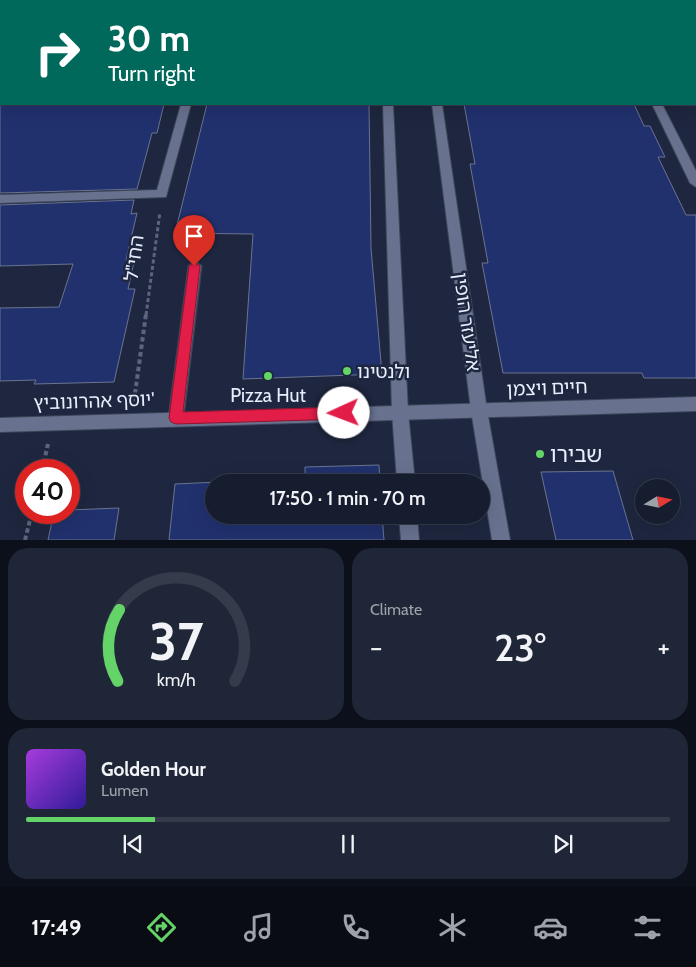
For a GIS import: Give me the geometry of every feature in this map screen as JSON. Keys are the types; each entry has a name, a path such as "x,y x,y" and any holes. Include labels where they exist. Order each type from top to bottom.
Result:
{"street":[{"path":"0,199 162,194 186,105"},
{"path":"388,105 400,412 405,474"},
{"name":"אליעזר הופין","path":"437,105 479,410 501,540"},
{"path":"657,105 696,183"},
{"name":"חיים ויצמן","path":"400,412 696,404"},
{"name":"יוסף אהרונוביץ'","path":"0,425 400,412"},
{"path":"409,524 410,540"}],"lane":[{"path":"176,418 194,266"}],"path":[{"name":"החי\"ל","path":"131,420 162,194"},
{"path":"25,540 29,524"}],"building":[{"path":"0,105 164,105 157,133 152,133 137,189 0,193"},
{"path":"207,105 369,105 371,248 382,374 243,379 253,234 175,233"},
{"path":"464,105 634,105 644,126 650,126 665,157 658,157 686,215 696,215 696,378 644,378 642,373 503,373 482,263 488,263 470,164 475,164"},
{"path":"134,200 131,214 137,213 126,260 134,262 128,289 135,289 114,382 34,384 36,380 0,381 0,308 59,307 73,264 0,266 0,205"},
{"path":"379,465 380,474 305,474 305,467"},
{"path":"613,471 633,540 556,540 541,472"},
{"path":"205,482 205,524 383,524 384,540 169,540 175,484"},
{"path":"119,508 114,540 48,540 51,524 80,524 80,510"}],"place":[{"name":"ולנטינו","path":"347,371"},
{"name":"Pizza Hut","path":"268,376"},
{"name":"שבירו","path":"540,454"}],"route":[{"path":"194,266 176,418 344,413"}]}
